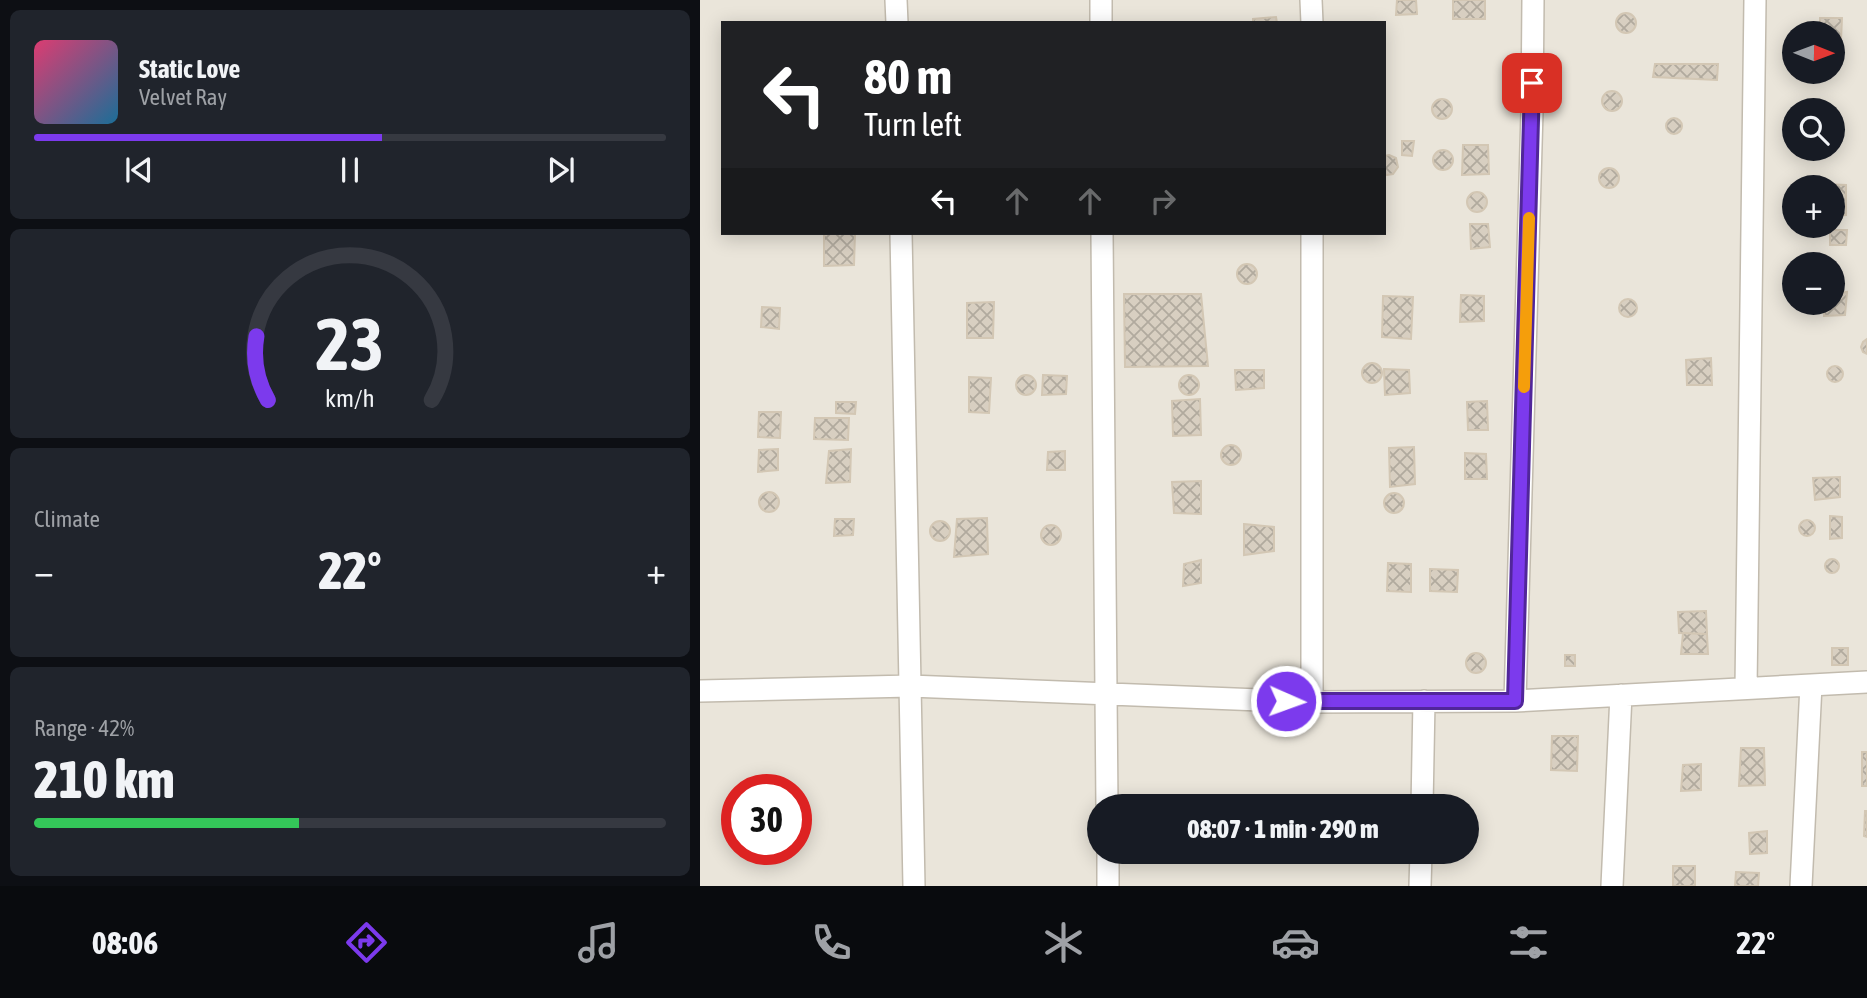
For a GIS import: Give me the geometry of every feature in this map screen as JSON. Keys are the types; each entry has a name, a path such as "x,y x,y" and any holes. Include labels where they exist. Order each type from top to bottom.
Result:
{"street":[{"path":"896,0 897,21"},
{"path":"1101,0 1101,21"},
{"path":"1311,0 1311,21"},
{"path":"1515,701 1533,0"},
{"path":"1746,688 1755,0"},
{"path":"901,235 914,886"},
{"path":"1102,235 1107,794"},
{"path":"1312,235 1312,702"},
{"path":"700,691 910,686 1312,702 1515,701 1867,682"},
{"path":"1801,886 1811,685"},
{"path":"1612,886 1621,695"},
{"path":"1422,794 1424,701"},
{"path":"1108,864 1108,886"},
{"path":"1420,886 1421,864"}],"shaded area":[{"path":"700,0 1867,0 1867,886 700,886"}],"building":[{"path":"1397,0 1416,0 1417,14 1396,15"},
{"path":"1453,0 1485,0 1485,19 1453,19"},
{"path":"1622,13 1630,13 1636,23 1630,33 1622,33 1616,27 1616,19"},
{"path":"1276,17 1277,21 1253,21"},
{"path":"1820,18 1842,18 1842,21 1820,21"},
{"path":"1655,64 1718,64 1717,80 1653,77"},
{"path":"1608,91 1616,91 1622,101 1616,111 1608,111 1602,105 1602,97"},
{"path":"1442,99 1449,102 1452,109 1449,116 1442,119 1435,116 1432,109 1435,102"},
{"path":"1674,118 1680,120 1680,132 1674,134 1668,132 1666,126 1668,120"},
{"path":"1402,141 1414,141 1412,156 1402,155"},
{"path":"1463,145 1488,145 1489,174 1462,175"},
{"path":"1443,150 1450,153 1453,160 1450,167 1443,170 1436,167 1433,160 1436,153"},
{"path":"1386,156 1396,158 1398,167 1393,174 1386,175"},
{"path":"1605,168 1613,168 1619,178 1613,188 1605,188 1599,182 1599,174"},
{"path":"1477,192 1484,195 1487,202 1484,209 1477,212 1470,209 1467,202 1470,195"},
{"path":"1470,224 1488,224 1490,247 1471,249"},
{"path":"1847,230 1846,245 1830,245 1830,238 1845,238"},
{"path":"824,235 855,235 854,265 824,266"},
{"path":"1247,264 1254,267 1257,274 1254,281 1247,284 1240,281 1237,274 1240,267"},
{"path":"1124,294 1201,294 1208,366 1125,367"},
{"path":"1461,295 1484,296 1484,321 1460,322"},
{"path":"1383,296 1413,297 1411,339 1382,337"},
{"path":"1628,299 1634,302 1637,308 1634,314 1628,317 1622,314 1619,308 1622,302"},
{"path":"994,302 993,338 967,338 967,303"},
{"path":"762,307 780,308 779,329 761,327"},
{"path":"1867,339 1867,354 1861,347"},
{"path":"1711,358 1712,385 1687,385 1686,360"},
{"path":"1372,363 1379,366 1382,373 1379,380 1372,383 1365,380 1362,373 1365,366"},
{"path":"1835,366 1843,374 1835,382 1827,374"},
{"path":"1384,369 1409,370 1410,393 1385,395"},
{"path":"1235,370 1264,370 1264,388 1236,390"},
{"path":"1026,375 1033,378 1036,385 1033,392 1026,395 1019,392 1016,385 1019,378"},
{"path":"1043,375 1067,376 1066,394 1042,395"},
{"path":"1189,375 1196,378 1199,385 1196,392 1189,395 1182,392 1179,385 1182,378"},
{"path":"969,377 991,378 989,413 969,412"},
{"path":"1200,399 1201,435 1173,436 1172,401"},
{"path":"1487,401 1488,430 1468,430 1467,402"},
{"path":"836,402 856,402 855,414 836,413"},
{"path":"759,412 781,412 780,438 758,437"},
{"path":"815,418 849,418 848,440 814,439"},
{"path":"1231,445 1238,448 1241,455 1238,462 1231,465 1224,462 1221,455 1224,448"},
{"path":"1414,447 1415,484 1390,487 1389,448"},
{"path":"778,449 778,470 758,472 759,450"},
{"path":"851,449 850,482 826,483 829,451"},
{"path":"1065,451 1065,470 1047,470 1048,452"},
{"path":"1465,453 1486,454 1487,479 1465,479"},
{"path":"1840,477 1840,497 1815,500 1813,478"},
{"path":"1201,481 1201,514 1174,513 1172,482"},
{"path":"769,492 776,495 779,502 776,509 769,512 762,509 759,502 762,495"},
{"path":"1394,493 1401,496 1404,503 1401,510 1394,513 1387,510 1384,503 1387,496"},
{"path":"1830,516 1842,517 1842,538 1830,539"},
{"path":"987,518 988,554 954,557 957,519"},
{"path":"835,519 854,519 853,535 834,536"},
{"path":"1807,520 1815,528 1807,536 1799,528"},
{"path":"940,521 947,524 950,531 947,538 940,541 933,538 930,531 933,524"},
{"path":"1244,524 1274,527 1274,551 1244,555"},
{"path":"1051,525 1058,528 1061,535 1058,542 1051,545 1044,542 1041,535 1044,528"},
{"path":"1832,559 1837,561 1837,571 1832,573 1827,571 1825,566 1827,561"},
{"path":"1201,560 1201,583 1183,586 1184,564"},
{"path":"1388,563 1411,564 1411,592 1387,591"},
{"path":"1430,569 1458,570 1457,592 1430,591"},
{"path":"1706,611 1707,634 1679,633 1678,612"},
{"path":"1683,633 1707,634 1708,654 1681,654"},
{"path":"1832,648 1848,648 1848,665 1832,665"},
{"path":"1476,653 1483,656 1486,663 1483,670 1476,673 1469,670 1466,663 1469,656"},
{"path":"1565,655 1575,655 1575,666 1565,666"},
{"path":"1552,736 1578,736 1577,771 1551,770"},
{"path":"1741,748 1764,748 1765,785 1739,786"},
{"path":"1862,752 1867,752 1867,786 1862,786"},
{"path":"1701,764 1701,790 1681,791 1683,765"},
{"path":"1867,811 1867,837 1864,836"},
{"path":"1767,831 1767,853 1750,854 1749,833"},
{"path":"1673,866 1695,866 1695,886 1673,886"},
{"path":"1736,872 1759,873 1758,886 1735,886"}],"slow traffic":[{"path":"1524,387 1529,218"}],"route":[{"path":"1286,701 1515,701 1532,83"}]}
